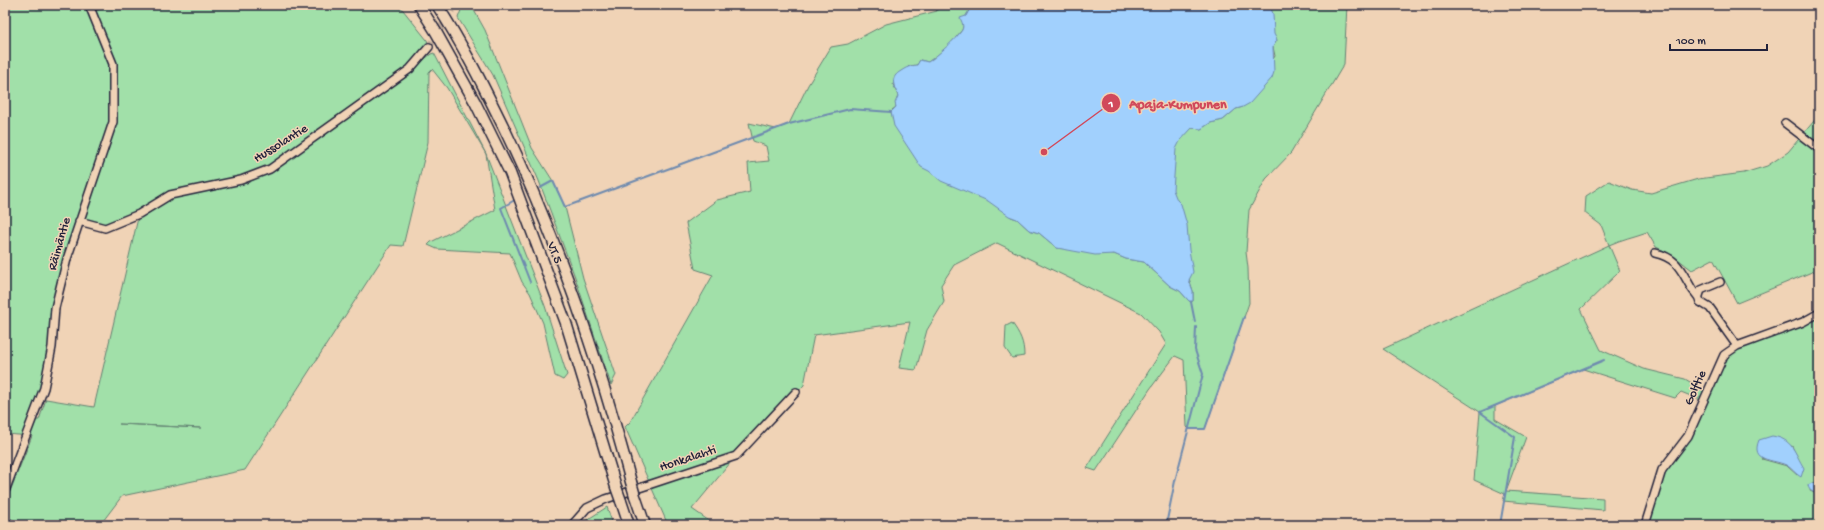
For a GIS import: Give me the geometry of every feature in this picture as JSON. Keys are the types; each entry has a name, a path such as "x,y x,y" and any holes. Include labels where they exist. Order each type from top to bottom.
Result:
{"highway":[{"name":"VT 5","path":"419,5 436,32 475,102 510,173 566,323 629,525"},
{"name":"VT 5","path":"437,5 485,89 530,183 544,216 582,318 645,525"}],"street":[{"name":"Räimäntie","path":"5,491 44,388 52,347 55,308 67,259 113,122 113,64 89,5"},
{"name":"Hussolantie","path":"79,221 105,228 138,214 170,195 241,180 270,169 410,69 429,47"},
{"path":"1785,123 1819,149"},
{"path":"1655,253 1674,261 1686,277 1692,290 1699,296"},
{"path":"1720,282 1701,290 1699,296 1700,302 1710,308 1737,346"},
{"name":"Golftie","path":"1645,525 1662,470 1688,436 1724,355 1737,346 1803,322 1819,313"},
{"name":"Honkalahti","path":"572,525 587,508 606,499 736,456 796,392"},
{"path":"5,522 12,525"}],"green space":[{"path":"5,5 89,5 92,12 114,5 399,5 427,40 429,47 410,69 270,169 170,195 105,228 79,221 67,259 52,347 33,420 39,420 46,399 94,407 138,218 170,198 247,183 271,171 376,97 434,53 486,154 447,88 432,69 429,72 428,142 403,246 391,245 245,470 122,496 103,521 96,525 24,525 5,516 5,504 32,436 5,434 5,294 7,276 5,274"},
{"path":"463,5 471,5 485,30 532,148 553,181 565,207 583,278 616,375 611,385 575,277 539,181 493,75 458,18"},
{"path":"935,5 972,5 966,16 962,30 948,47 928,62 920,60 917,65 909,66 893,84 898,96 896,107 892,110 1011,217 1017,219 1029,230 1039,233 1057,248 1114,254 1126,259 1144,262 1170,286 1180,291 1189,301 1193,301 1193,291 1169,215 1171,147 1192,128 1201,129 1210,123 1223,120 1236,109 1243,107 1275,56 1273,47 1277,40 1245,5 1347,5 1344,64 1291,153 1266,179 1249,210 1246,252 1249,303 1205,429 1189,429 1187,427 1184,360 1175,356 1150,389 1096,471 1087,468 1166,344 1159,332 1141,313 997,243 954,265 941,285 944,302 927,330 916,370 899,368 910,322 814,335 804,385 736,456 692,509 715,525 668,525 625,427 630,422 713,275 695,269 686,223 717,200 750,192 748,163 769,161 766,146 753,141 749,123 776,129 789,124 808,85 831,47 848,44 886,24 937,11"},
{"path":"1819,115 1819,269 1737,303 1713,259 1692,270 1674,256 1656,247 1647,232 1609,245 1601,225 1585,213 1586,196 1609,181 1632,190 1651,193 1698,179 1744,173 1767,166 1788,152"},
{"path":"486,154 545,306 567,375 563,380 555,376 543,323 530,293 522,282 510,253 437,249 428,245 431,242 495,210"},
{"path":"1609,245 1620,271 1581,309 1601,350 1644,369 1685,379 1707,392 1724,355 1819,313 1819,483 1812,483 1810,491 1819,495 1819,525 1645,525 1662,470 1688,436 1703,401 1681,392 1675,398 1583,369 1495,406 1495,419 1526,437 1506,491 1603,498 1603,510 1503,501 1505,494 1474,480 1480,412 1383,349","holes":["1792,446 1797,457 1797,475 1787,466 1762,459"]},
{"path":"1012,323 1021,338 1024,356 1012,358 1005,348 1006,326"},
{"path":"607,507 613,525 579,525"}],"water":[{"path":"972,5 1270,5 1273,14 1274,34 1277,40 1273,47 1274,72 1272,78 1250,103 1236,109 1223,120 1210,123 1201,129 1192,128 1180,141 1176,149 1173,190 1177,200 1181,204 1187,225 1193,272 1189,280 1193,291 1193,301 1189,301 1180,291 1170,286 1144,262 1126,259 1114,254 1095,255 1057,248 1039,233 1029,230 1017,219 1009,216 988,201 941,181 929,171 921,167 894,126 891,112 896,107 895,103 898,96 894,85 894,79 897,74 910,66 917,65 920,60 928,62 946,47 962,30 963,26 960,18 966,16"},
{"path":"1772,436 1784,440 1792,447 1804,468 1801,477 1786,465 1760,456 1757,447 1759,440"},
{"path":"1812,483 1819,483 1819,495 1809,489 1808,485"}],"waterway":[{"path":"540,188 553,181 565,207 789,124 850,109 891,112"},
{"path":"513,201 501,208 530,282"},
{"path":"1191,302 1195,322"},
{"path":"1189,429 1205,429 1244,317"},
{"path":"1166,525 1175,481 1203,374 1195,350 1196,327"},
{"path":"1500,525 1515,437 1480,412 1604,360"}],"tunnel":[{"path":"429,47 455,5"}],"place":[{"name":"Apaja-Kumpunen","path":"1044,152"}]}
